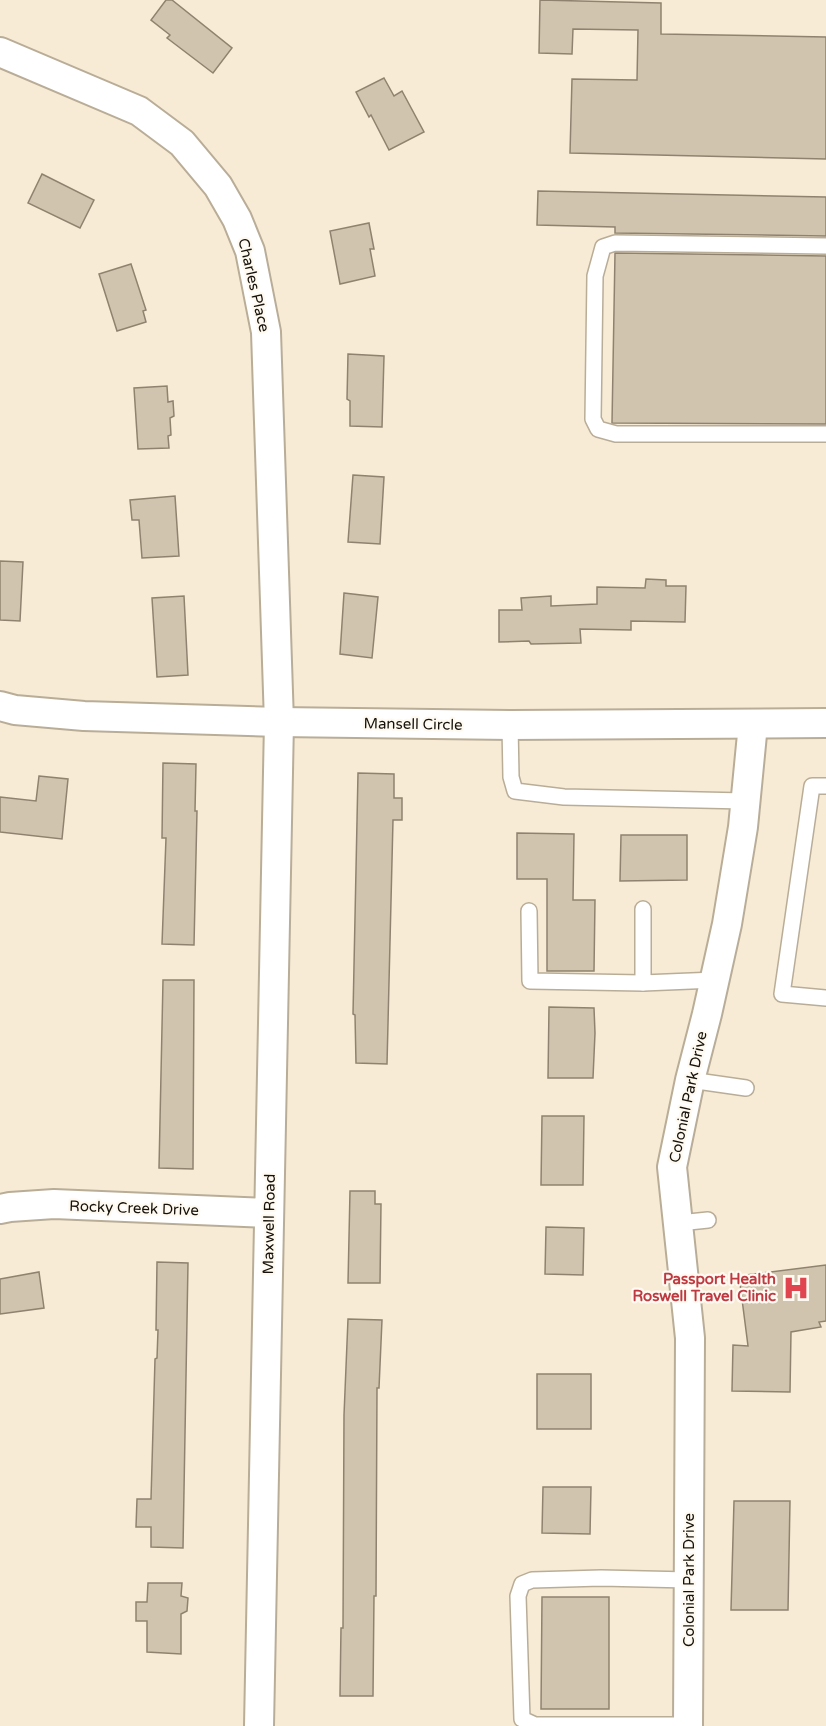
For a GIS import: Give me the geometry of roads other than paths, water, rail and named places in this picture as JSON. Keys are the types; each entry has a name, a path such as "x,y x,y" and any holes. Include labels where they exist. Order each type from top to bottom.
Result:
{"street":[{"name":"Charles Place","path":"0,52 139,111 182,143 218,186 237,219 249,251 266,332 279,722"},
{"name":"Mansell Circle","path":"0,706 15,710 84,716 279,722 510,725 826,723"},
{"name":"Maxwell Road","path":"259,1726 279,722"},
{"name":"Colonial Park Drive","path":"688,1726 690,1338 672,1167 727,924 745,801 753,724"},
{"name":"Rocky Creek Drive","path":"0,1209 54,1204 269,1213"}],"lane":[{"path":"826,246 615,243 603,248 595,276 593,419 598,429 616,434 826,434"},
{"path":"510,725 511,777 515,791 564,797 745,801"},
{"path":"826,786 812,786 782,994 826,998"},
{"path":"643,909 643,983"},
{"path":"530,911 530,981 643,983 715,980"},
{"path":"690,1080 746,1088"},
{"path":"679,1223 708,1220"},
{"path":"688,1726 535,1725 522,1719 518,1596 522,1584 532,1580 601,1578 689,1580"}],"place":[{"name":"Passport Health Roswell Travel Clinic","path":"796,1288"}]}
